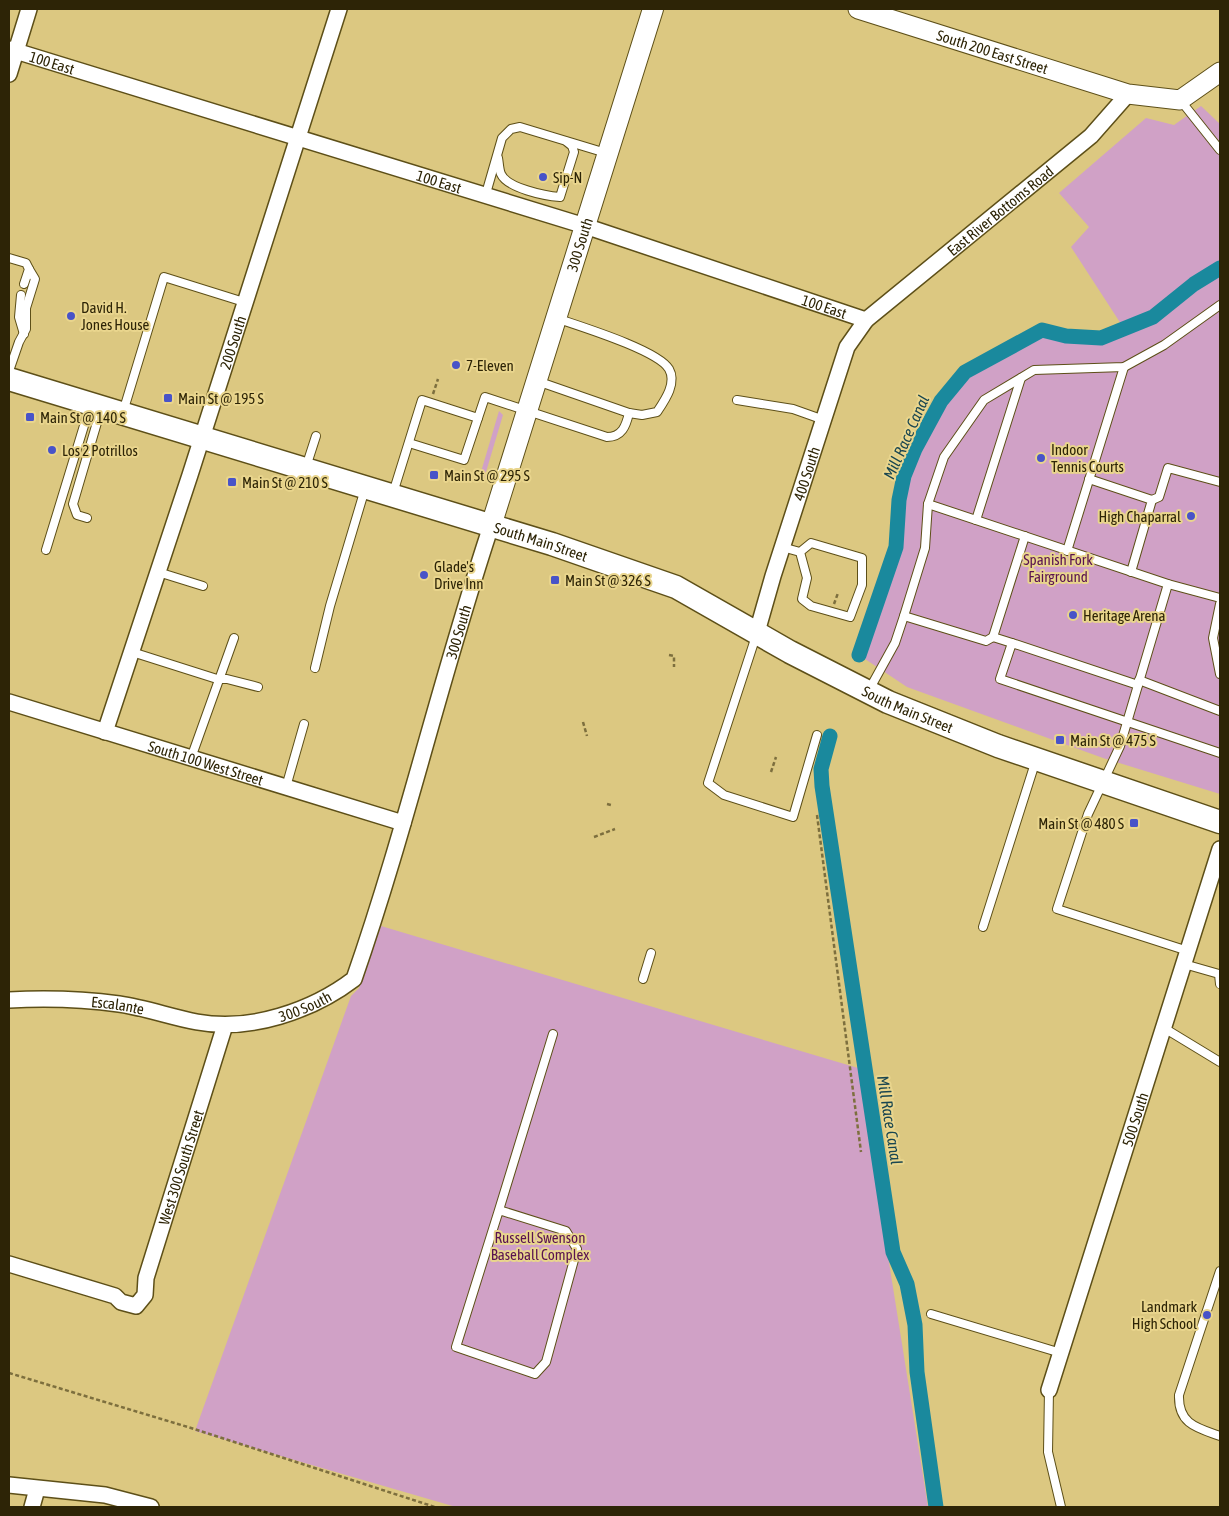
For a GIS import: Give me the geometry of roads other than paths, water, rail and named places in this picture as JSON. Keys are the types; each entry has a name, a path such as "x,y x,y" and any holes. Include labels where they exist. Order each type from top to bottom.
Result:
{"main road":[{"name":"300 South","path":"491,526 653,9"},
{"name":"South Main Street","path":"9,379 604,561 676,587 868,692 939,724 1220,822"}],"street":[{"path":"9,74 12,50 29,9"},
{"name":"200 South","path":"106,732 339,9"},
{"name":"South 200 East Street","path":"858,9 1128,94 1180,100"},
{"name":"100 East","path":"12,50 298,140 585,226 866,320"},
{"path":"1180,100 1220,72"},
{"name":"East River Bottoms Road","path":"866,320 1091,136 1128,94"},
{"name":"400 South","path":"757,632 782,547 848,347 855,333 866,320"},
{"name":"300 South","path":"225,1025 254,1023 313,1005 338,992 354,979 403,823 440,690 491,526"},
{"name":"South 100 West Street","path":"9,702 403,823"},
{"name":"500 South","path":"1049,1390 1220,849"},
{"name":"Escalante","path":"9,1000 79,999 121,1004 197,1022 225,1025"},
{"name":"West 300 South Street","path":"9,1264 115,1296 121,1302 136,1306 145,1295 146,1278 225,1025"},
{"path":"9,1485 105,1495 151,1507"},
{"path":"32,1507 37,1489"}],"lane":[{"path":"1180,100 1220,150"},
{"path":"485,197 502,138 511,129 520,127 608,154"},
{"path":"498,156 501,174 510,184 550,196 560,197 574,152 572,146 564,140"},
{"path":"9,258 26,264 35,279 26,308 24,334 19,342 9,371"},
{"path":"24,284 29,269"},
{"path":"46,550 105,408 164,277 244,302"},
{"path":"21,295 19,317 24,334"},
{"path":"868,692 895,643 904,616 925,548 928,504 944,457 984,400 1034,370 1124,366 1164,345 1220,305"},
{"path":"537,381 630,413 642,415 657,412 669,390 671,375 669,369 660,360 634,347 556,318"},
{"path":"1067,550 1124,366"},
{"path":"976,520 1021,378"},
{"path":"409,443 464,460 484,397 607,437 618,435 623,431 630,413"},
{"path":"392,497 422,400 478,418"},
{"path":"738,400 793,409 824,420"},
{"path":"87,518 77,515 73,504 105,408"},
{"path":"306,469 316,436"},
{"path":"1089,479 1152,500 1160,497 1168,468 1220,482"},
{"path":"315,668 330,606 366,489"},
{"path":"1131,572 1152,500"},
{"path":"928,504 1168,584 1220,598"},
{"path":"904,616 986,641 993,637 1025,536"},
{"path":"811,543 862,558 864,572 862,585 850,617 811,606 802,599 807,578 800,552 811,543"},
{"path":"782,547 800,552"},
{"path":"158,572 203,586"},
{"path":"1168,584 1120,746 1088,814 1057,909 1186,958 1219,974 1220,984"},
{"path":"1220,604 1213,638 1220,674"},
{"path":"757,632 708,783 724,795 793,817 817,735"},
{"path":"993,637 1139,683 1220,711"},
{"path":"190,758 217,679 225,665 234,638"},
{"path":"1012,643 1000,679 1220,753"},
{"path":"132,652 217,679 227,679 258,687"},
{"path":"286,787 304,724"},
{"path":"983,927 1036,759"},
{"path":"643,979 651,953"},
{"path":"1164,1028 1220,1062"},
{"path":"499,1210 566,1231 577,1249 546,1362 535,1374 456,1347 553,1034"},
{"path":"1220,1271 1179,1395 1179,1405 1190,1424 1220,1436"},
{"path":"931,1314 1061,1353"},
{"path":"1049,1390 1048,1452 1061,1507"}],"waterway":[{"name":"Mill Race Canal","path":"859,655 896,547 899,500 904,476 915,449 941,401 965,372 1042,330 1066,336 1101,338 1153,317 1194,284 1220,268"},
{"name":"Mill Race Canal","path":"830,736 821,769 822,786 893,1252 907,1284 915,1325 917,1372 936,1507"}],"place":[{"name":"Sip-N","path":"543,177"},
{"name":"David H. Jones House","path":"71,316"},
{"name":"7-Eleven","path":"456,365"},
{"name":"Main St @ 195 S","path":"168,398"},
{"name":"Main St @ 140 S","path":"30,417"},
{"name":"Los 2 Potrillos","path":"52,450"},
{"name":"Indoor Tennis Courts","path":"1041,458"},
{"name":"Main St @ 295 S","path":"434,475"},
{"name":"Main St @ 210 S","path":"232,482"},
{"name":"High Chaparral","path":"1191,516"},
{"name":"Glade's Drive Inn","path":"424,575"},
{"name":"Main St @ 326 S","path":"555,580"},
{"name":"Heritage Arena","path":"1073,615"},
{"name":"Main St @ 475 S","path":"1060,740"},
{"name":"Main St @ 480 S","path":"1134,823"},
{"name":"Landmark High School","path":"1207,1315"}],"park label":[{"name":"Spanish Fork Fairground","path":"1058,568"},
{"name":"Russell Swenson Baseball Complex","path":"540,1246"}]}
